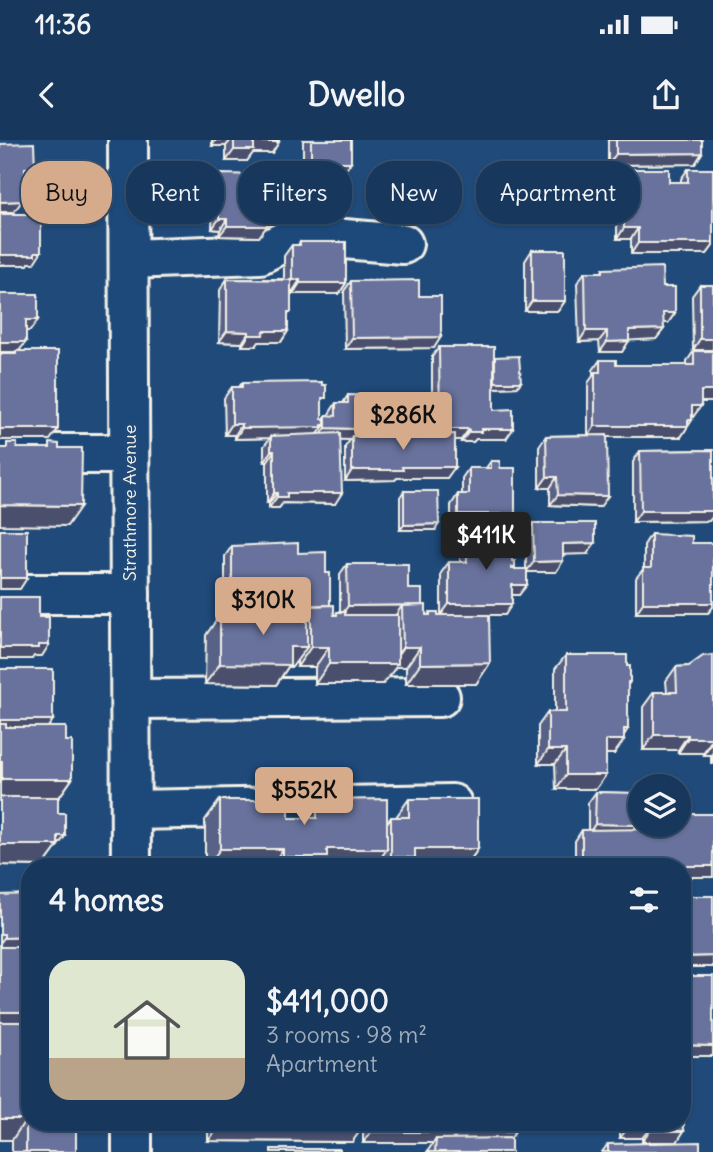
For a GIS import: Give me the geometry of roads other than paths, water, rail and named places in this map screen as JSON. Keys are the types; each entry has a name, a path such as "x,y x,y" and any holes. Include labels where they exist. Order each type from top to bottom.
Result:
{"street":[{"name":"Strathmore Avenue","path":"128,140 131,858"},
{"path":"129,259 260,254 297,235 402,244"},
{"path":"0,454 129,454"},
{"path":"0,594 130,594"},
{"path":"131,699 440,697"},
{"path":"131,810 452,803"},
{"path":"132,1131 132,1152"}]}
